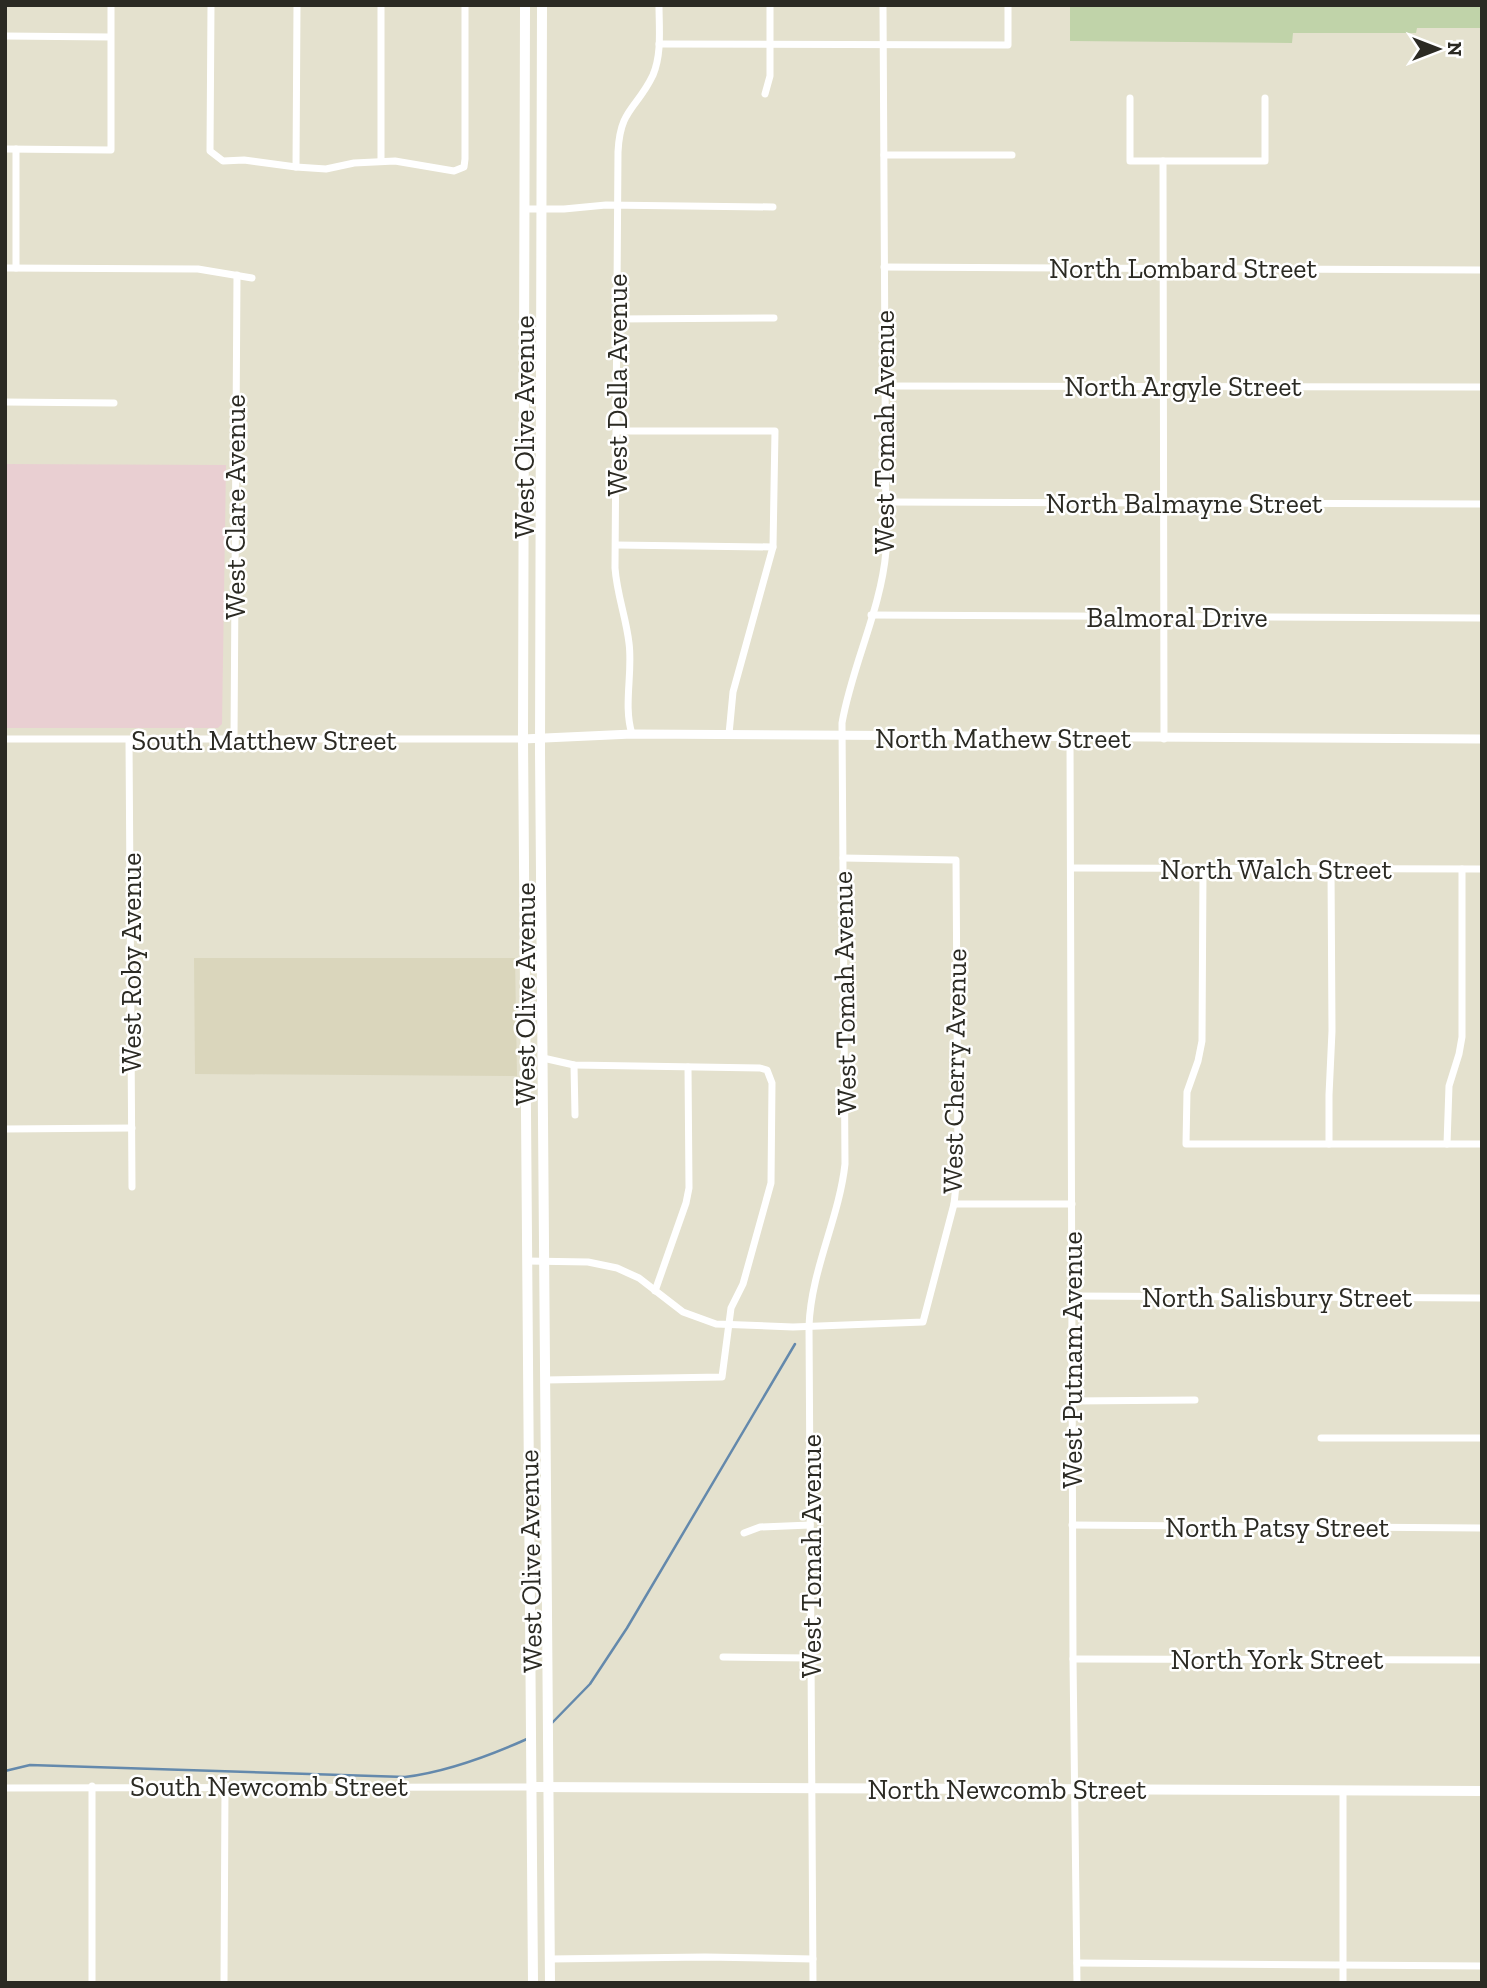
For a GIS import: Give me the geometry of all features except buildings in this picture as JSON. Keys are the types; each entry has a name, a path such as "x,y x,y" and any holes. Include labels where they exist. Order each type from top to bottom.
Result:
{"main road":[{"name":"West Olive Avenue","path":"525,5 523,739 533,1983"},
{"name":"West Olive Avenue","path":"542,5 540,738 550,1983"},
{"name":"North Newcomb Street","path":"532,1787 1482,1791"}],"street":[{"path":"5,149 111,150 111,5"},
{"path":"211,5 210,151 223,161 244,160 326,169 354,163 395,161 454,171 464,167 465,5"},
{"path":"296,167 297,5"},
{"path":"381,5 381,161"},
{"name":"West Della Avenue","path":"632,734 628,717 629,645 617,590 616,545 619,131 625,116 653,74 659,44 659,5"},
{"path":"765,94 770,76 770,5"},
{"name":"West Tomah Avenue","path":"813,1983 809,1325 814,1289 838,1206 845,1164 842,737 846,701 885,562 883,5"},
{"path":"659,44 1008,45 1008,5"},
{"path":"5,36 110,37"},
{"path":"1130,98 1130,161 1265,161 1265,98"},
{"path":"16,149 16,268"},
{"path":"884,155 1012,155"},
{"path":"1163,161 1164,738"},
{"path":"524,209 617,205 773,207"},
{"name":"North Lombard Street","path":"884,267 1482,270"},
{"path":"5,268 198,269 253,278"},
{"name":"West Clare Avenue","path":"234,740 237,275"},
{"path":"617,318 774,318"},
{"name":"North Argyle Street","path":"885,386 1482,387"},
{"path":"5,402 114,403"},
{"path":"617,431 775,432 773,547 733,692 729,734"},
{"name":"North Balmayne Street","path":"886,502 1482,504"},
{"path":"616,545 773,547"},
{"name":"Balmoral Drive","path":"872,615 1482,618"},
{"name":"North Mathew Street","path":"523,739 632,734 1482,739"},
{"name":"West Putnam Avenue","path":"1070,737 1072,1525 1077,1983"},
{"name":"South Matthew Street","path":"5,739 523,739"},
{"name":"West Roby Avenue","path":"129,740 132,1187"},
{"name":"West Cherry Avenue","path":"809,1325 923,1322 954,1204 959,1155 956,859 843,858"},
{"name":"North Walch Street","path":"1071,869 1482,870"},
{"path":"1203,869 1202,1041 1187,1092 1186,1144 1482,1144"},
{"path":"1329,1144 1332,1031 1331,869"},
{"path":"1447,1144 1449,1086 1460,1054 1462,1037 1462,869"},
{"path":"543,1058 574,1065 760,1068 767,1070 772,1083 769,1192 743,1284 731,1308 722,1377 545,1380"},
{"path":"574,1065 575,1115"},
{"path":"656,1291 689,1188 688,1067"},
{"path":"5,1129 132,1128"},
{"path":"954,1204 1072,1204"},
{"path":"527,1261 606,1264 639,1278 667,1301 691,1316 708,1322 728,1325 809,1325"},
{"name":"North Salisbury Street","path":"1072,1296 1482,1298"},
{"path":"1072,1401 1195,1400"},
{"path":"1321,1438 1482,1438"},
{"path":"744,1533 760,1527 810,1525"},
{"name":"North Patsy Street","path":"1072,1525 1482,1528"},
{"path":"723,1657 811,1658"},
{"name":"North York Street","path":"1073,1659 1482,1660"},
{"path":"92,1786 92,1983"},
{"path":"224,1983 225,1786"},
{"name":"South Newcomb Street","path":"5,1788 532,1787"},
{"path":"1342,1791 1342,1983"},
{"path":"550,1959 705,1956 813,1959"},
{"path":"1077,1963 1482,1966"}],"shaded area":[{"path":"5,464 226,465 222,724 218,728 5,728"},
{"path":"194,958 515,958 517,1076 195,1074"}],"green space":[{"path":"1070,5 1482,5 1482,28 1417,28 1416,33 1293,33 1292,43 1070,41"}],"waterway":[{"path":"550,1725 590,1684 627,1628 795,1344"},
{"path":"5,1771 30,1765 405,1777 467,1762 527,1739"}]}
